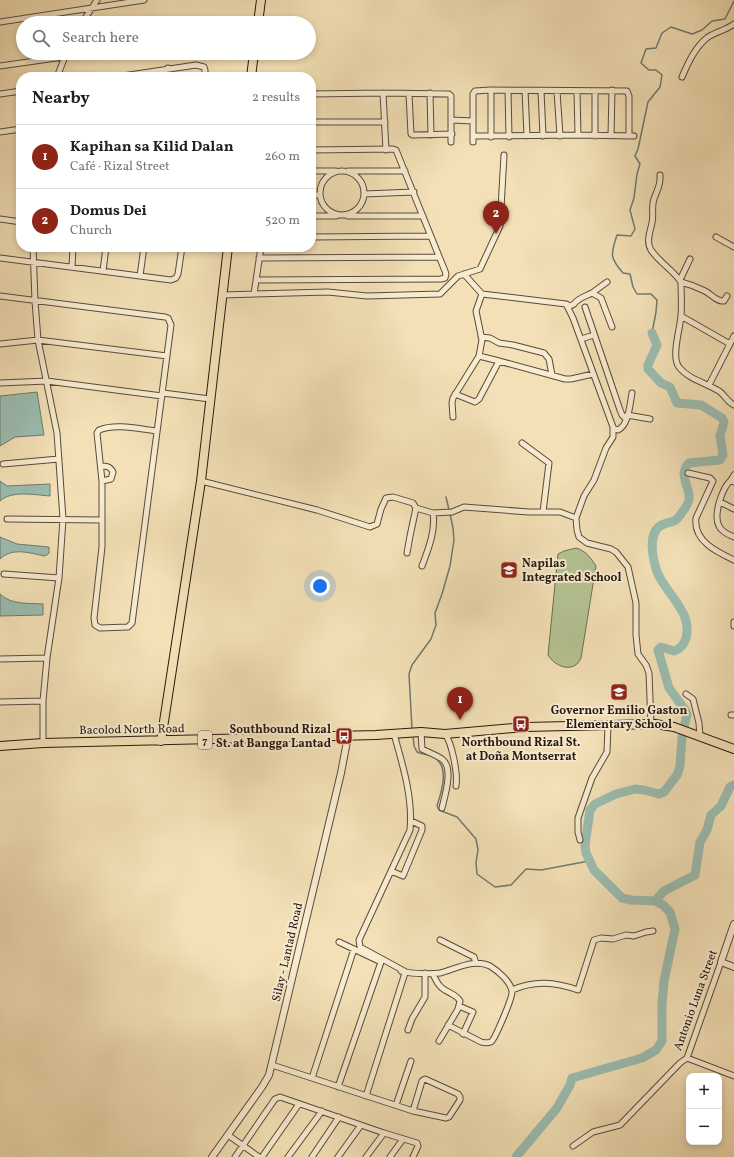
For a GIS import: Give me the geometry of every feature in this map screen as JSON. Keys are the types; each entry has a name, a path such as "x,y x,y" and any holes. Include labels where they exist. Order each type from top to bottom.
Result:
{"main road":[{"path":"259,16 261,0"},
{"path":"252,72 253,60"},
{"path":"161,741 201,481 227,252"},
{"name":"7","path":"420,732 444,734 525,727 651,725 674,727 734,749"},
{"name":"Bacolod North Road","path":"0,746 43,743 348,736 420,732"}],"street":[{"path":"86,16 97,0"},
{"path":"39,16 144,0"},
{"path":"0,22 16,20"},
{"path":"682,77 689,61 698,48 709,37 734,24"},
{"path":"0,66 36,60"},
{"path":"59,72 64,60"},
{"path":"148,72 168,68 199,65 202,66 205,72"},
{"path":"168,68 168,72"},
{"path":"491,90 491,137"},
{"path":"491,90 625,90 629,93 632,136 578,135 491,137 473,139 473,94 475,91 491,90"},
{"path":"508,90 509,137"},
{"path":"525,90 527,136"},
{"path":"611,136 612,90"},
{"path":"541,91 543,136"},
{"path":"557,91 560,136"},
{"path":"577,91 578,135"},
{"path":"595,91 595,136"},
{"path":"0,94 16,92"},
{"path":"385,93 386,150"},
{"path":"430,93 431,135"},
{"path":"316,94 450,94 452,120 451,142"},
{"path":"409,94 410,134 452,134"},
{"path":"452,120 473,120"},
{"path":"316,122 385,122"},
{"path":"0,132 16,130"},
{"path":"257,280 445,278 446,274 396,150 316,150"},
{"path":"223,295 328,292 367,296 438,295 458,276 481,268 500,226 504,155"},
{"path":"316,171 405,171"},
{"path":"342,171 349,172 356,176 361,182 364,194 362,203 357,209 351,214 344,216 331,212 326,208 320,195 321,188 328,176 342,171"},
{"path":"660,175 660,184 654,198 652,223 648,236 648,243 651,250 680,281 705,291 721,301 724,301 727,296"},
{"path":"364,194 414,192"},
{"path":"316,216 423,216"},
{"path":"0,219 16,221"},
{"path":"316,237 430,236"},
{"path":"716,237 734,247"},
{"path":"33,252 34,301 38,340 57,433 63,519 59,578 43,702 43,743"},
{"path":"72,267 73,252"},
{"path":"103,271 105,252"},
{"path":"140,276 143,252"},
{"path":"0,258 171,280 176,278 178,274 181,252"},
{"path":"254,294 260,252"},
{"path":"259,258 439,257"},
{"path":"690,259 680,281 681,316 676,357 678,366 692,377 723,394 729,402 734,405"},
{"path":"464,274 482,294 566,304 570,306 607,282"},
{"path":"592,293 601,298 612,327"},
{"path":"453,417 452,403 455,394 479,356 482,345 476,311 482,294"},
{"path":"0,296 168,318 170,322 171,327 168,356 132,622 128,627 100,628 95,625 94,622 102,547 102,481 97,436 99,430 108,428 121,427 157,431"},
{"path":"566,304 581,339 613,428 613,437 606,448 594,480 584,496 576,518 577,530 580,537 587,543 611,549 616,552 628,568 636,603 636,635 638,654 646,665 649,673 651,725"},
{"path":"585,307 622,415 627,417 650,419"},
{"path":"681,316 730,344"},
{"path":"581,339 594,335"},
{"path":"709,385 734,336"},
{"path":"481,337 490,338 499,343 544,353 549,359 552,375"},
{"path":"0,344 38,340 168,356"},
{"path":"479,356 560,378 571,379 593,374"},
{"path":"455,394 468,400 477,401 499,361"},
{"path":"0,383 47,382 210,399"},
{"path":"613,428 618,430 622,428 627,417 632,392"},
{"path":"522,443 549,463 543,512"},
{"path":"3,464 59,459"},
{"path":"100,466 108,466 113,472 111,479 102,481"},
{"path":"688,473 710,478 713,481 696,518 695,524 698,534 713,549 734,560"},
{"path":"734,475 732,481 723,490 718,514 719,526 734,538"},
{"path":"201,481 317,510 370,527 376,524 386,498 393,497 413,503 416,508 433,513 452,512 464,507 560,512 576,518"},
{"path":"720,502 734,509"},
{"path":"407,553 416,508"},
{"path":"422,566 428,550 433,528 433,513"},
{"path":"7,519 102,520"},
{"path":"4,574 59,578"},
{"path":"0,659 48,658"},
{"path":"686,694 694,699 700,736"},
{"path":"0,702 43,702"},
{"path":"580,840 578,832 578,818 592,778 607,752 608,725"},
{"path":"420,732 422,749 443,759 447,766 448,779 442,808"},
{"path":"394,734 405,775 411,814 410,830 359,940 359,944 360,947 406,972 411,973 433,974 476,963 485,964 497,970 512,990 509,1006 493,1040 490,1042 482,1042 463,1034 448,1025"},
{"path":"444,734 448,739 455,766 457,779 456,786"},
{"name":"Silay - Lantad Road","path":"212,1157 269,1075 341,773 348,736"},
{"path":"391,871 403,876 422,830 422,826 411,821"},
{"name":"Antonio Luna Street","path":"573,1146 593,1132 620,1125 680,1063 687,1058 734,924"},
{"path":"512,990 530,984 553,983 578,990 594,940 602,938 613,939 634,936 646,932 653,932"},
{"path":"440,940 474,957 476,963"},
{"path":"339,942 405,973 366,1096"},
{"path":"312,1078 354,949"},
{"path":"338,1086 381,962"},
{"path":"721,962 734,967"},
{"path":"408,1030 412,1018 425,997 425,973"},
{"path":"433,974 442,988 457,996 460,1001 459,1006 439,1041"},
{"path":"459,1006 479,1015"},
{"path":"463,1034 473,1012"},
{"path":"687,1058 734,1076"},
{"path":"396,1106 411,1061"},
{"path":"272,1065 396,1106 413,1111 447,1118 460,1100 460,1097 451,1091 425,1079 422,1081 413,1111"},
{"path":"234,1157 275,1099 280,1097 418,1144 413,1157"},
{"path":"228,1135 260,1157 300,1104"},
{"path":"288,1157 322,1111"},
{"path":"312,1157 339,1117"},
{"path":"338,1157 361,1125"},
{"path":"366,1157 384,1133"},
{"path":"390,1157 403,1139"}],"green space":[{"path":"576,548 588,555 596,566 581,658 574,666 564,667 555,663 548,655 558,554"}],"water":[{"path":"37,392 44,435 15,437 0,446 0,396"},
{"path":"0,481 7,486 50,484 50,496 17,494 11,495 0,501"},
{"path":"0,537 17,544 49,547 49,553 44,556 27,552 16,552 5,555 0,559"},
{"path":"0,594 4,598 15,602 43,604 43,615 0,616"}],"waterway":[{"path":"652,333 657,300 651,294 637,294 633,287 630,274 623,273 615,263 612,255 617,235 631,236 635,229 630,210 634,198 637,174 640,164 635,156 638,149 648,102 660,87 662,75 656,70 649,70 641,63 646,49 656,48 662,33 671,27 692,34 702,30 712,21 725,19 734,1"},
{"path":"516,1157 557,1108 570,1085 572,1078 642,1058 656,1050 662,1041 662,1004 664,981 675,929 670,912 663,905 655,901 622,898 594,870 586,853 585,845 590,810 595,804 616,794 635,789 659,794 664,792 677,775 680,766 682,737 687,714 669,688 658,650 661,647 674,651 680,648 686,638 687,628 681,609 658,574 654,560 652,542 655,531 664,524 677,519 688,503 689,495 684,472 689,463 720,460 723,455 720,436 724,422 722,418 701,405 677,403 670,387 661,383 648,369 648,365 657,345 652,333"},
{"path":"446,497 449,510"},
{"path":"412,729 409,674 412,665 431,639 436,625 435,613 450,566 454,540 450,514"},
{"path":"413,735 414,746 417,752 431,756 440,762 443,781 437,806 439,810 457,817 476,839 478,850 476,862 477,874 495,887 511,885 526,869 541,870 589,861"},
{"path":"655,901 664,891 695,875 700,842 707,830 711,815 721,806 730,787 734,785"}],"place":[{"name":"Domus Dei","path":"496,234"},
{"name":"Napilas Integrated School","path":"509,570"},
{"name":"Governor Emilio Gaston Elementary School","path":"619,692"},
{"name":"Kapihan sa Kilid Dalan","path":"460,720"},
{"name":"Northbound Rizal St. at Doña Montserrat","path":"521,724"},
{"name":"Southbound Rizal St. at Bangga Lantad","path":"344,736"}]}
